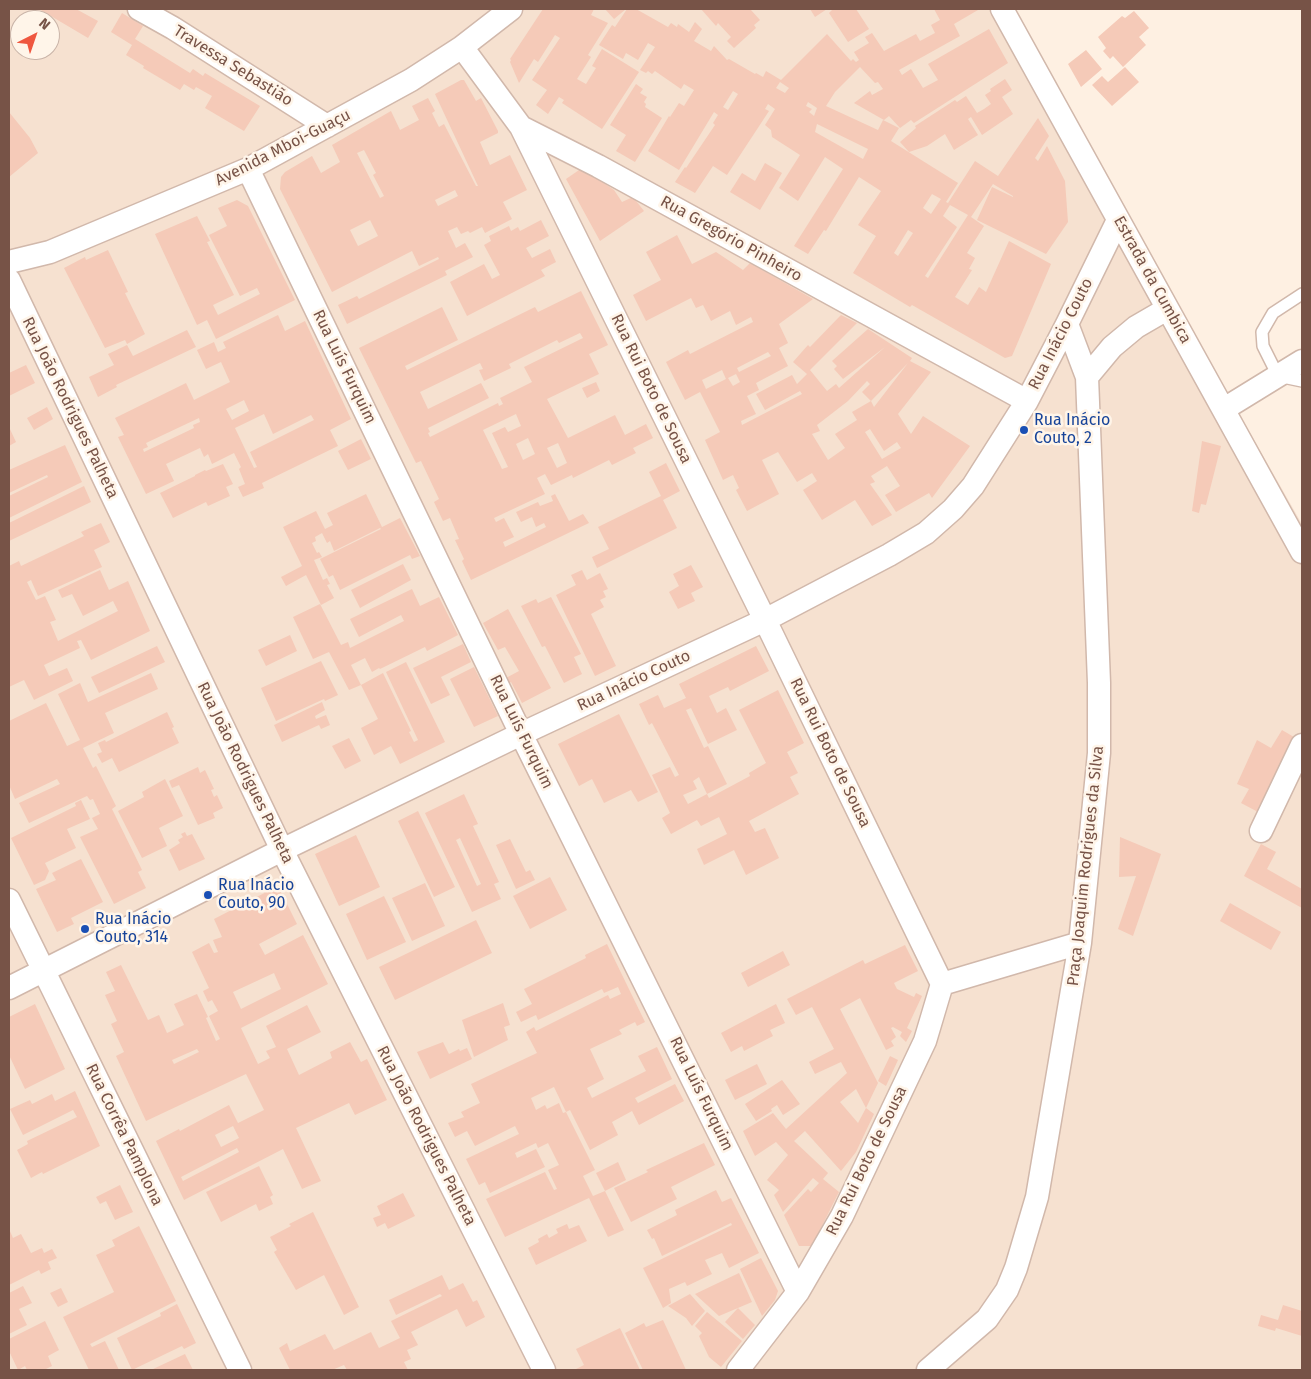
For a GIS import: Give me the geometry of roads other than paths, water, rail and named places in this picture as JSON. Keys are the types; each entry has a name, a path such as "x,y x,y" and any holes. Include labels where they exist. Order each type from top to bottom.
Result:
{"street":[{"name":"Travessa Sebastião","path":"139,9 173,28 327,126"},
{"name":"Avenida Mboi-Guaçu","path":"9,262 50,252 248,169 411,80 462,47 511,9"},
{"name":"Estrada da Cumbica","path":"1002,9 1302,552"},
{"name":"Rua Gregório Pinheiro","path":"462,47 521,127 598,166 1027,401"},
{"name":"Rua Rui Boto de Sousa","path":"521,127 765,620 942,984 925,1042 842,1216 798,1292 738,1370"},
{"name":"Rua Luís Furquim","path":"248,169 521,734 798,1292"},
{"name":"Rua Inácio Couto","path":"9,988 282,850 521,734 765,620 889,555 926,533 953,509 973,486 1027,401 1118,220"},
{"name":"Rua João Rodrigues Palheta","path":"9,280 282,850 544,1370"},
{"path":"1087,377 1112,347 1136,328 1167,309"},
{"name":"Praça Joaquim Rodrigues da Silva","path":"928,1370 987,1319 1007,1290 1016,1268 1037,1197 1080,943 1099,753 1099,683 1087,377 1067,324"},
{"path":"1224,409 1302,361"},
{"path":"1261,831 1302,745"},
{"name":"Rua Corrêa Pamplona","path":"9,900 240,1370"},
{"path":"942,984 1080,943"}],"lane":[{"path":"1302,294 1273,313 1262,332 1263,346 1278,376 1302,381"}],"place":[{"name":"Rua Inácio Couto, 2","path":"1024,430"},
{"name":"Rua Inácio Couto, 90","path":"208,895"},
{"name":"Rua Inácio Couto, 314","path":"85,929"}]}
